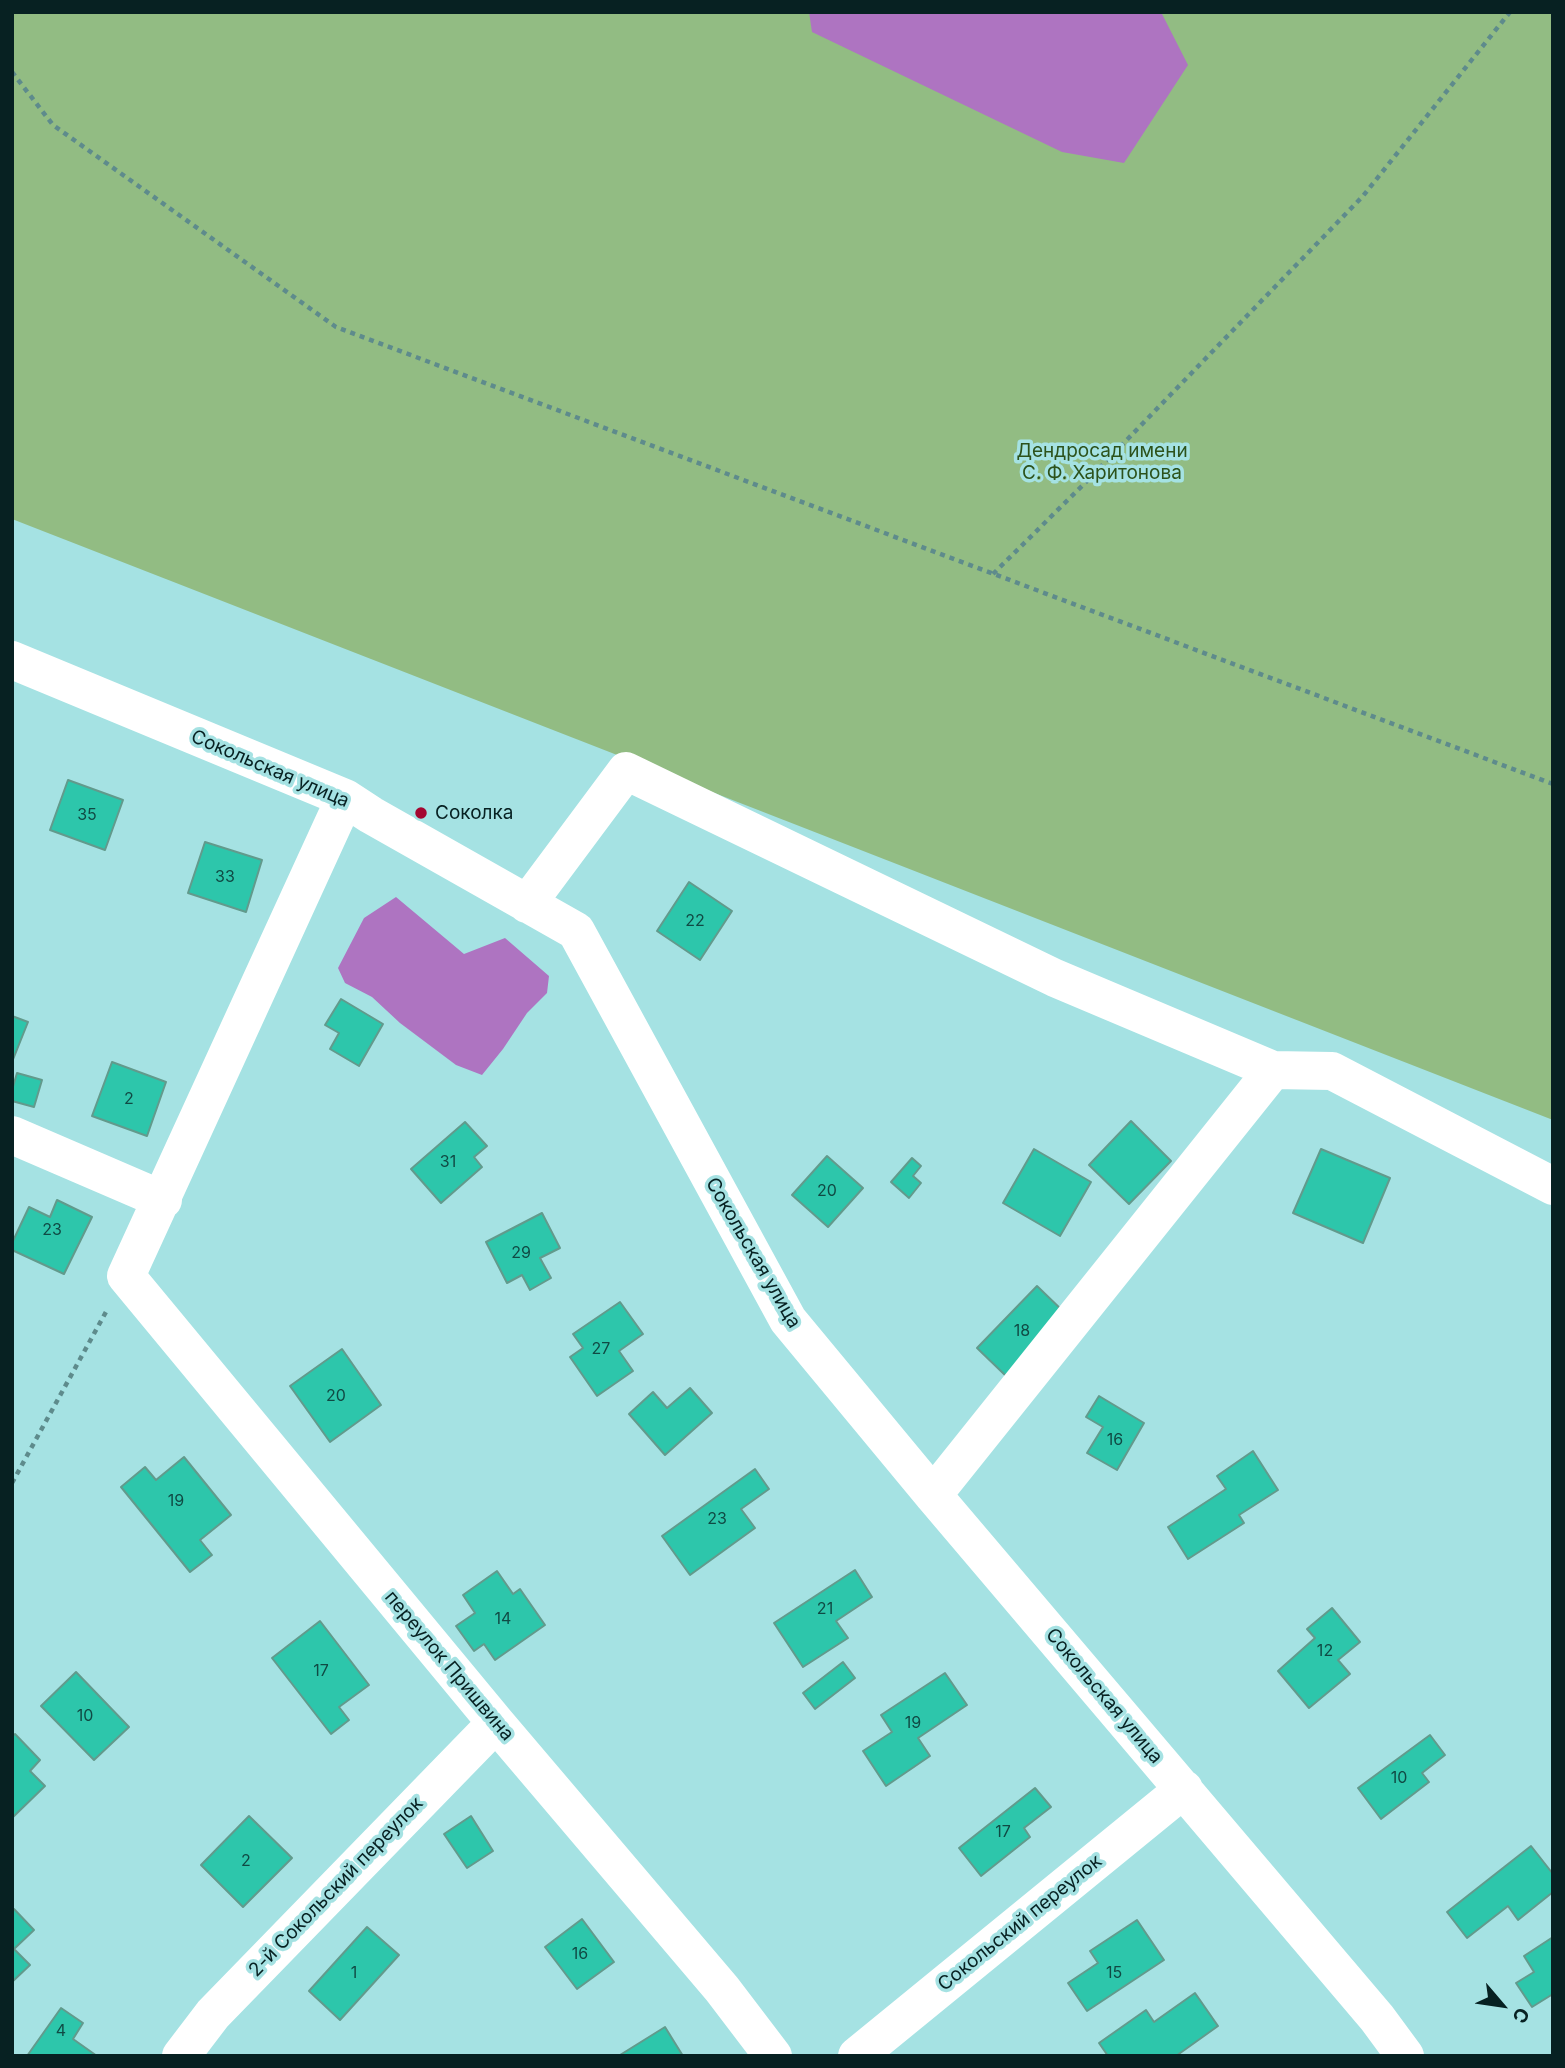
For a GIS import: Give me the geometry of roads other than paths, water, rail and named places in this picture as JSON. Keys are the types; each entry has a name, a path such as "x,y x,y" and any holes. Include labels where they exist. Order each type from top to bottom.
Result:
{"street":[{"name":"Сокольская улица","path":"12,660 345,798 576,931 788,1320 1377,2018 1405,2056"},
{"path":"527,904 626,771 1055,978 1273,1070 1332,1071 1553,1186"},
{"path":"12,1135 163,1200 345,798"},
{"path":"933,1495 1273,1070"},
{"name":"переулок Пришвина","path":"163,1200 126,1276 496,1723 722,1989 774,2056"},
{"name":"2-й Сокольский переулок","path":"181,2056 213,2014 496,1723"},
{"name":"Сокольский переулок","path":"857,2056 1184,1789"}],"place":[{"name":"Соколка","path":"421,813"}],"park label":[{"name":"Дендросад имени С. Ф. Харитонова","path":"1102,462"}]}
